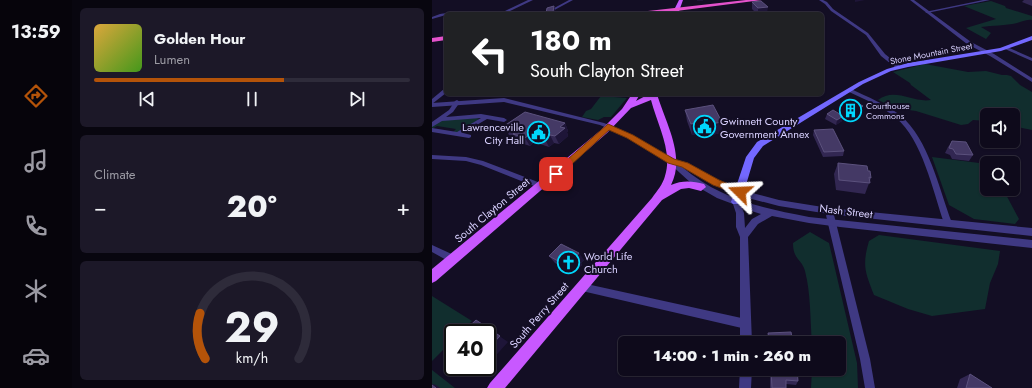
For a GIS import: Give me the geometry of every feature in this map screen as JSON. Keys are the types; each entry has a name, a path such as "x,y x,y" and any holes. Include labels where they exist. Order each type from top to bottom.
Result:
{"highway":[{"path":"682,0 688,5 707,6"},
{"path":"676,12 707,6 759,0"},
{"path":"432,39 444,37"}],"main road":[{"path":"676,12 682,0"},
{"name":"Stone Mountain Street","path":"736,202 750,157 760,144 849,90 880,73 898,67 1006,48 1032,38"},
{"name":"South Clayton Street","path":"432,277 541,186 608,127 628,106 635,96"},
{"path":"628,106 651,96"},
{"name":"South Perry Street","path":"495,388 656,201 664,188 670,176 671,152 654,96"},
{"path":"656,201 670,190 681,184 701,187"}],"street":[{"path":"505,12 531,0"},
{"path":"549,12 571,0"},
{"path":"821,0 832,10 867,34 883,55 898,67"},
{"path":"912,0 1032,86"},
{"path":"927,12 988,0"},
{"path":"432,18 444,14"},
{"path":"1006,48 1032,60"},
{"path":"984,52 992,55 1032,80"},
{"path":"849,90 875,102 891,112 904,122 910,130 921,149 948,223"},
{"path":"432,103 444,92"},
{"name":"Nash Street","path":"432,103 508,100 608,127 630,136 671,161 685,165 716,183 740,192 779,203 829,211 1032,232"},
{"path":"432,125 451,111 457,102"},
{"path":"442,119 487,116 504,120"},
{"path":"458,134 487,116"},
{"path":"432,130 469,136"},
{"path":"432,157 466,159 541,186"},
{"name":"Nash Street","path":"671,161 683,174 701,187 736,202 772,213 832,222 1032,244"},
{"path":"736,202 740,213 740,227 744,237 746,336"},
{"path":"829,211 865,359 870,388"},
{"path":"744,237 753,223 762,216 772,213"},
{"path":"432,248 453,259"},
{"path":"582,287 746,324"},
{"path":"745,388 746,376"}],"green space":[{"path":"991,1 1005,6 1006,8 1032,16 1032,20 1026,20 1008,25 981,27 991,33 986,39 966,28 996,19 964,6"},
{"path":"925,64 968,72 986,71 1011,76 1020,85 1032,92 1032,130 1020,127 1020,108 980,108 980,120 973,120 968,124 961,125 916,111 895,108 878,100 884,96 897,95 931,100 910,83 893,72"},
{"path":"601,96 627,98 611,117 604,117 598,120 582,117 586,111 591,109"},
{"path":"479,119 458,132 453,132 456,129 437,126 432,129 432,126 441,120"},
{"path":"932,157 980,163 980,196 1007,196 1019,219 1015,224 974,219 949,205"},
{"path":"810,232 829,243 857,363 858,388 811,388 812,376 846,376 846,336 812,336 807,280 804,267 794,253 793,243"},
{"path":"879,235 1000,251 998,264 990,283 985,309 932,316 908,309 874,295 868,280 865,263 869,241"},
{"path":"432,296 472,321 469,324 444,324 444,349 432,361"},
{"path":"432,370 455,388 432,388"}],"building":[{"path":"761,1 768,7 758,8 752,2"},
{"path":"554,6 553,12 546,12 547,8"},
{"path":"849,99 863,106 856,110 842,103"},
{"path":"713,105 722,122 705,125 703,122 691,124 685,110"},
{"path":"833,110 843,116 837,120 827,114"},
{"path":"525,112 565,123 560,127 565,128 555,136 550,135 545,139 530,134 525,138 513,134 518,131 504,126"},
{"path":"833,129 844,151 824,152 814,130"},
{"path":"952,141 966,142 973,155 956,154 953,149 949,148"},
{"path":"838,163 867,166 868,171 870,171 870,183 839,180"},
{"path":"561,244 579,253 577,257 567,266 549,256"},
{"path":"476,320 482,324 472,324"},
{"path":"791,332 792,336 769,336 768,333"},
{"path":"496,333 500,336 496,340"},
{"path":"970,374 992,388 966,388"},
{"path":"771,376 798,376 798,381 786,380 786,388 772,388"}],"place":[{"name":"Courthouse Commons","path":"851,110"},
{"name":"Gwinnett County Government Annex","path":"704,127"},
{"name":"Lawrenceville City Hall","path":"539,133"},
{"name":"World Life Church","path":"569,262"}],"route":[{"path":"556,174 608,127 630,136 671,161 685,165 716,183 740,192"}]}
